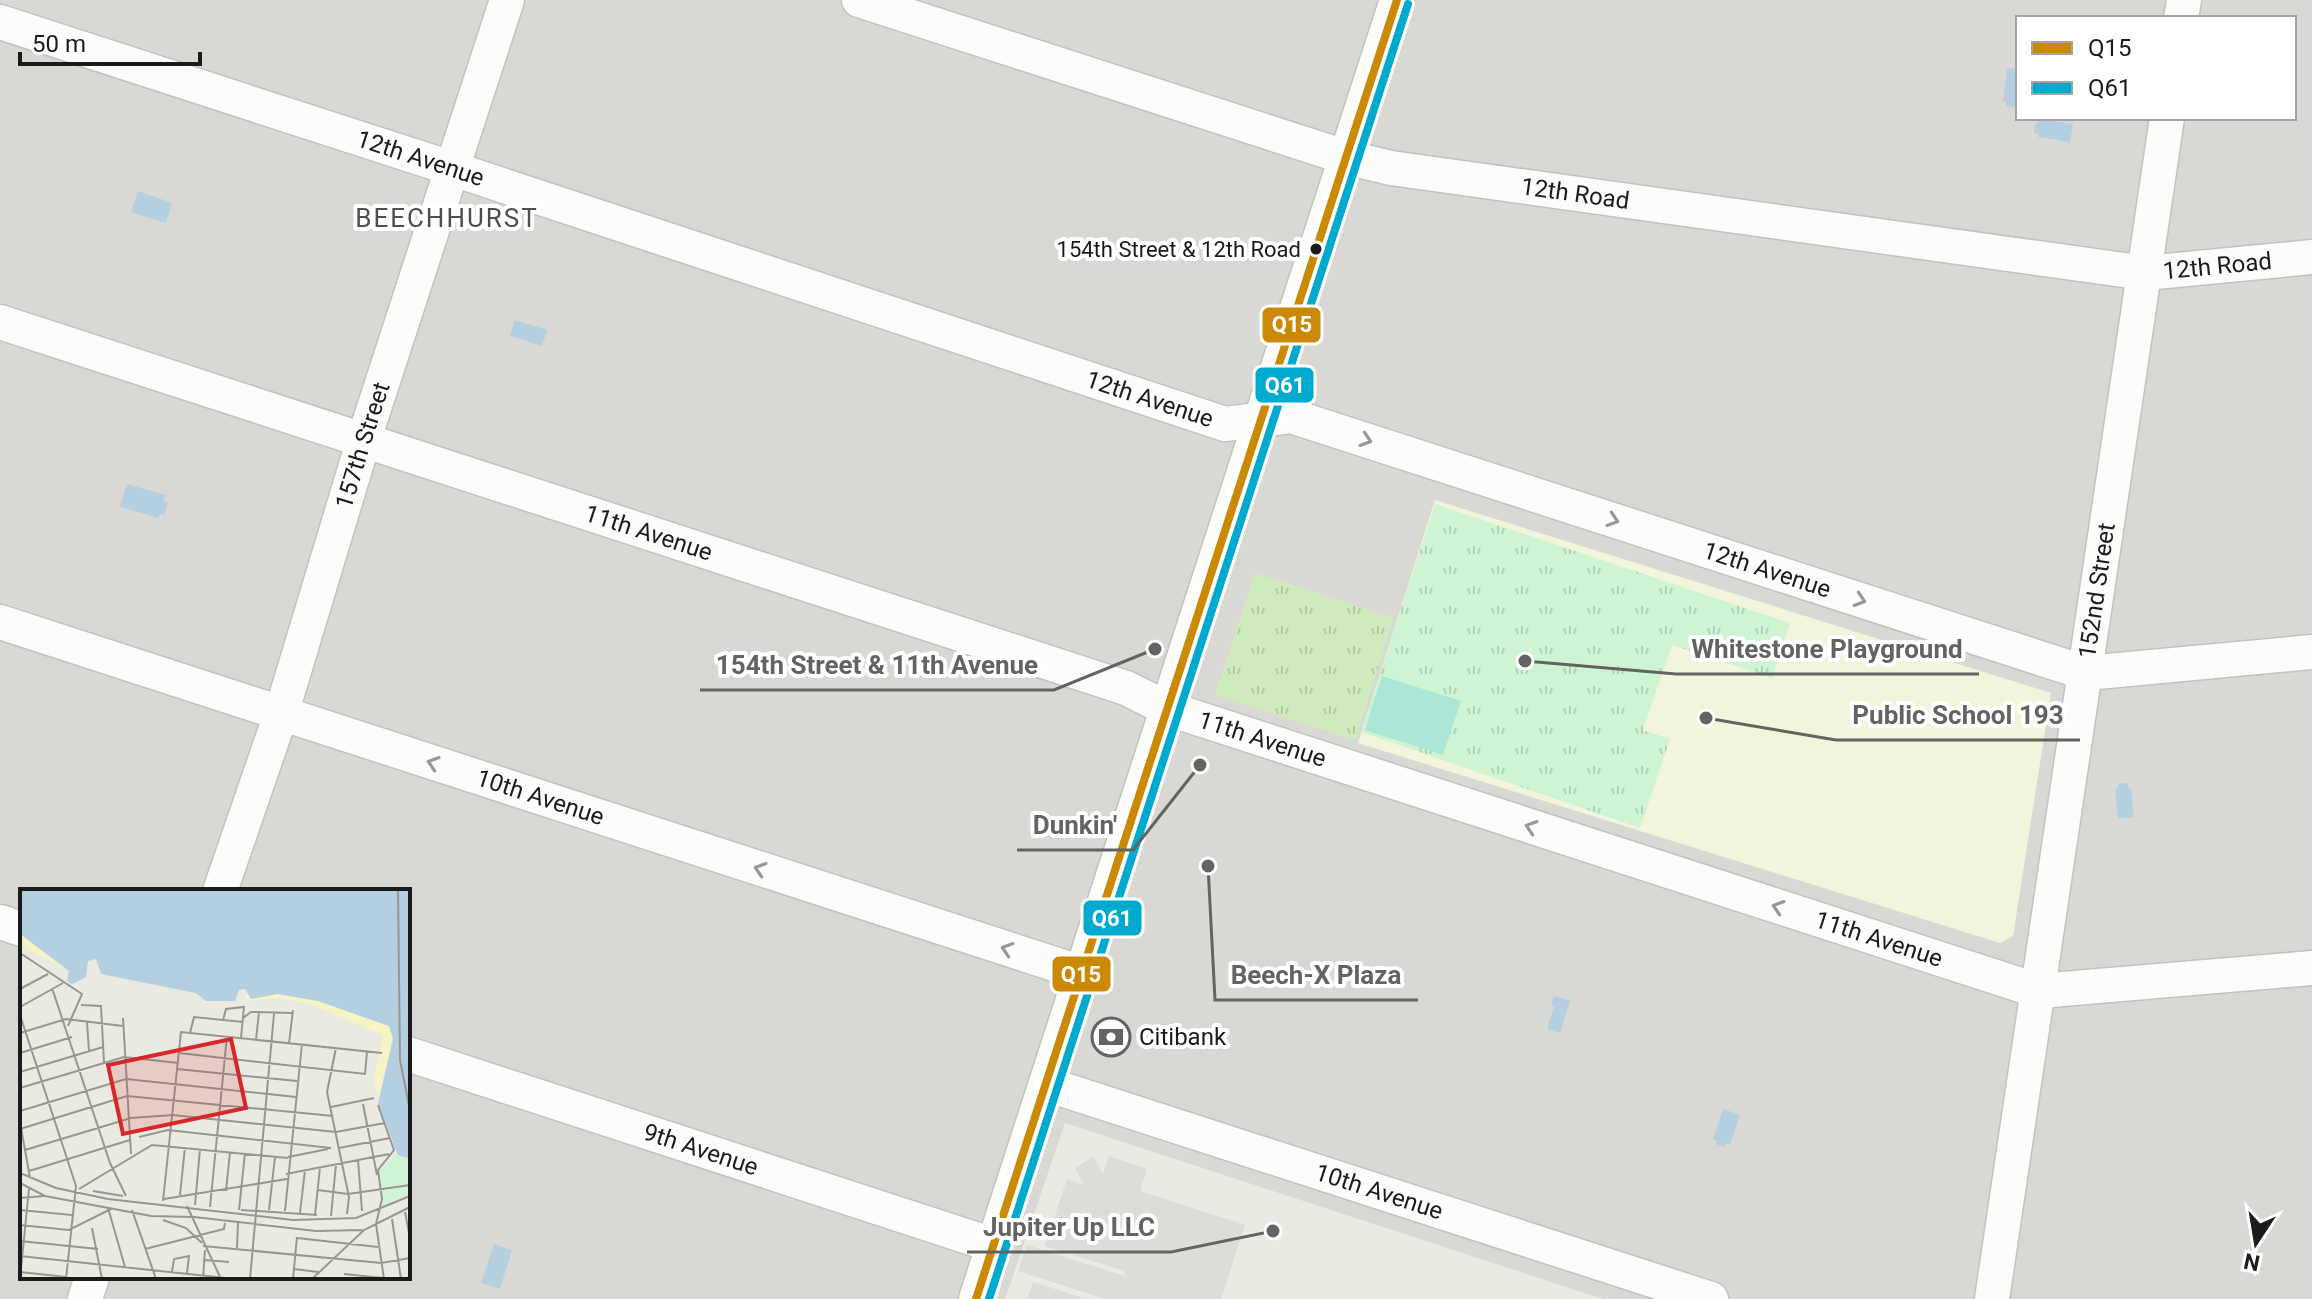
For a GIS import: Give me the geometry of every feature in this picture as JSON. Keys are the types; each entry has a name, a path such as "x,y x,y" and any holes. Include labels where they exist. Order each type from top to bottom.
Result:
{"street":[{"name":"157th Street","path":"221,889 281,714 364,439 507,0"},
{"name":"12th Road","path":"859,0 1345,157 1391,168 2145,273 2312,257"},
{"path":"976,1299 1397,0"},
{"name":"12th Avenue","path":"0,22 1225,424 1291,416 2086,673 2312,652"},
{"name":"152nd Street","path":"1992,1299 2167,120"},
{"name":"11th Avenue","path":"0,322 1126,688 1166,708 2039,991 2312,968"},
{"name":"10th Avenue","path":"0,622 1082,973"},
{"path":"0,922 20,928"},
{"name":"9th Avenue","path":"410,1055 993,1245"},
{"name":"10th Avenue","path":"1046,1084 1711,1299"},
{"path":"85,1299 91,1279"}],"shaded area":[{"path":"0,0 2312,0 2312,1299 1603,1299 1065,1123 1005,1299 0,1299"},
{"path":"1435,500 2051,693 2013,936 2000,943 1358,743"},
{"path":"1109,1156 1147,1169 1140,1191 1245,1225 1221,1299 1105,1299 1018,1271 1027,1245 1125,1276 1124,1271 1045,1246 1067,1179 1084,1185 1075,1168 1093,1157 1103,1174"},
{"path":"1033,1282 1086,1299 1027,1299"}],"green space":[{"path":"1435,504 1790,623 1772,678 1672,645 1643,730 1670,739 1640,828 1361,732"},
{"path":"1255,573 1394,618 1355,740 1215,695"},
{"path":"1382,676 1461,701 1443,755 1365,730"}],"water":[{"path":"2007,68 2016,69 2016,106 2006,106 2006,101 2003,101"},
{"path":"2040,120 2073,124 2070,142 2038,137 2039,134 2034,133 2035,125"},
{"path":"138,191 172,203 166,223 131,212"},
{"path":"515,320 547,330 542,346 510,336"},
{"path":"127,484 165,495 163,501 168,503 164,515 160,514 158,518 120,507"},
{"path":"2128,783 2134,817 2118,818 2115,789 2118,784"},
{"path":"1554,996 1570,1001 1560,1033 1547,1029"},
{"path":"1723,1109 1740,1115 1730,1144 1726,1143 1725,1147 1716,1144 1717,1140 1713,1139"},
{"path":"494,1244 512,1250 500,1289 481,1283"}],"transit line":[{"name":"Q15","path":"976,1299 1397,0"},
{"name":"Q61","path":"989,1299 1408,4"}],"place":[{"name":"154th Street & 12th Road","path":"1316,249"},
{"name":"154th Street & 11th Avenue","path":"1155,649"},
{"name":"Whitestone Playground","path":"1525,661"},
{"name":"Public School 193","path":"1706,718"},
{"name":"Dunkin'","path":"1200,765"},
{"name":"Beech-X Plaza","path":"1208,866"},
{"name":"Citibank","path":"1111,1037"},
{"name":"Jupiter Up LLC","path":"1273,1231"}],"district":[{"name":"BEECHHURST","path":"447,218"}]}
